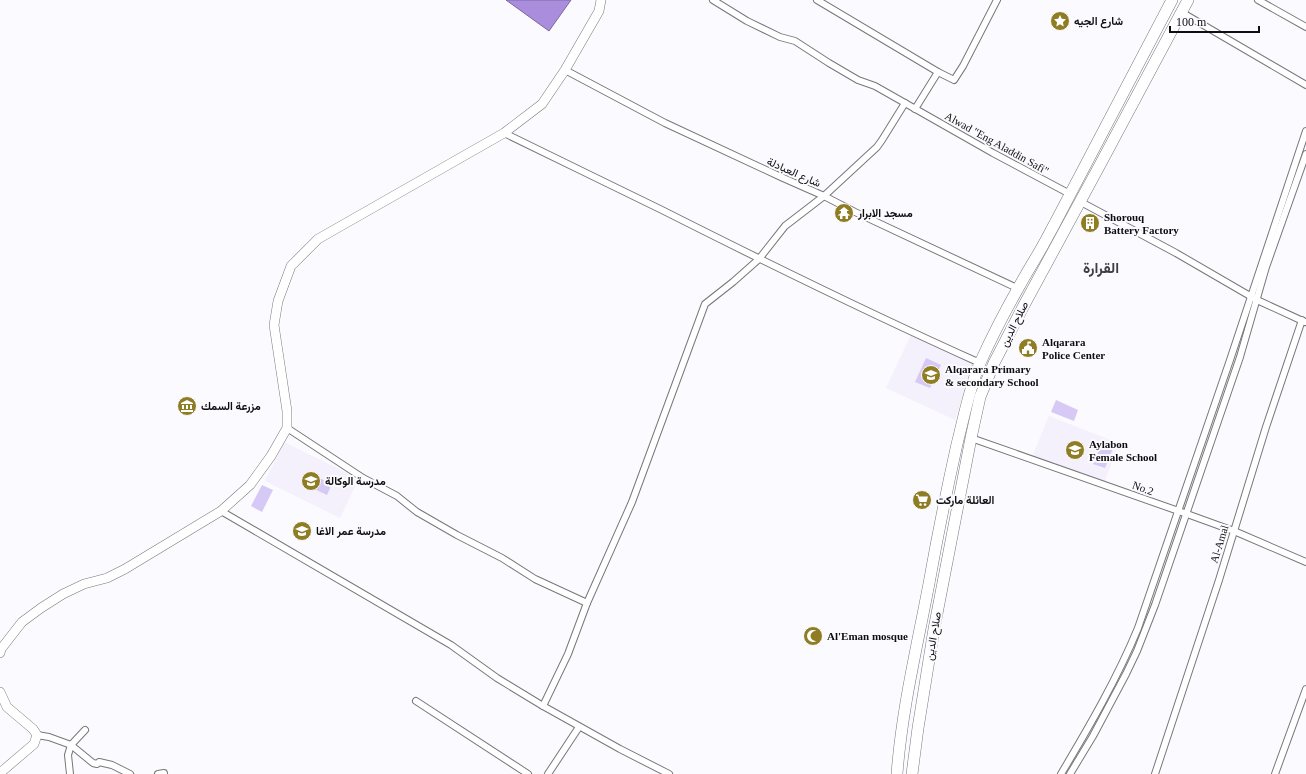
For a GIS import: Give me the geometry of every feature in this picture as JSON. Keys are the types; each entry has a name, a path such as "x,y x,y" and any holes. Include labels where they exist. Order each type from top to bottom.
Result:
{"highway":[{"name":"صلاح الدين","path":"897,774 898,754 906,696 946,494 970,393 980,363 1017,288 1039,252 1172,0"},
{"name":"صلاح الدين","path":"912,774 923,698 944,576 980,398 992,370 1040,274 1101,164 1188,0"},
{"path":"1043,243 1049,243 1054,250"},
{"path":"1029,269 1030,274 1033,276 1040,274"},
{"path":"906,696 914,703 923,698"}],"street":[{"path":"0,653 1,649 22,622 41,608 63,594 84,584 106,578 125,569 221,511 250,485 271,456 287,428 287,411 274,325 278,301 291,266 318,239 504,133 542,104 599,11 601,0"},
{"name":"Alwad \"Eng Aladdin Safi\"","path":"713,0 766,31 795,41 858,80 875,86 993,153 1070,194"},
{"path":"817,0 954,80 988,19 995,1"},
{"path":"1258,0 1306,27"},
{"path":"1181,12 1306,86"},
{"name":"شارع العبادلة","path":"564,70 665,123 824,196 1017,288"},
{"path":"915,108 938,72"},
{"path":"543,706 568,654 587,604 632,502 705,304 759,259 785,226 824,196 876,147 905,103"},
{"path":"1061,774 1120,669 1129,649 1154,582 1230,360 1306,131"},
{"path":"504,133 759,259 980,363"},
{"path":"1070,774 1114,697 1137,651 1155,605 1240,357 1266,267 1306,154"},
{"path":"1079,202 1176,253 1250,297 1304,321"},
{"name":"Al-Amal","path":"1155,774 1219,580 1266,427 1304,321"},
{"path":"287,428 363,478 397,496 417,512 502,558 535,579 587,604"},
{"name":"No.2","path":"971,438 1234,531 1306,562"},
{"path":"221,511 451,645 497,678 543,706 579,727 669,774"},
{"path":"1275,774 1306,689"},
{"path":"0,692 4,704 33,729 37,736"},
{"path":"416,701 528,774"},
{"path":"548,774 579,727"},
{"path":"70,774 68,755 71,745 84,730"},
{"path":"37,736 50,737 71,745 93,763 97,764 100,762 112,765 130,774"},
{"path":"0,773 34,744 37,736"},
{"path":"158,774 164,773 163,774"}],"shaded area":[{"path":"506,0 571,0 549,31"},
{"name":"Alqarara Primary & secondary School","path":"911,335 974,362 955,420 886,388"},
{"path":"926,358 941,365 930,388 915,382"},
{"path":"1056,400 1078,410 1074,421 1051,412"},
{"name":"Aylabon Female School","path":"1049,416 1118,443 1105,482 1032,457"},
{"name":"مدرسة الوكالة","path":"286,443 353,476 356,480 356,484 340,518 265,481 284,444"},
{"path":"1102,443 1113,448 1105,468 1093,464"},
{"path":"315,476 332,484 327,495 310,487"},
{"path":"262,485 273,490 262,512 251,506"}],"place":[{"name":"شارع الجيه","path":"1060,21"},
{"name":"مسجد الابرار","path":"844,213"},
{"name":"Shorouq Battery Factory","path":"1090,223"},
{"name":"Alqarara Police Center","path":"1028,348"},
{"name":"Alqarara Primary & secondary School","path":"931,375"},
{"name":"مزرعة السمك","path":"187,406"},
{"name":"Aylabon Female School","path":"1075,450"},
{"name":"مدرسة الوكالة","path":"311,481"},
{"name":"العائلة ماركت","path":"922,500"},
{"name":"مدرسة عمر الاغا","path":"302,531"},
{"name":"Al'Eman mosque","path":"813,636"}],"district":[{"name":"القرارة","path":"1101,268"}]}
